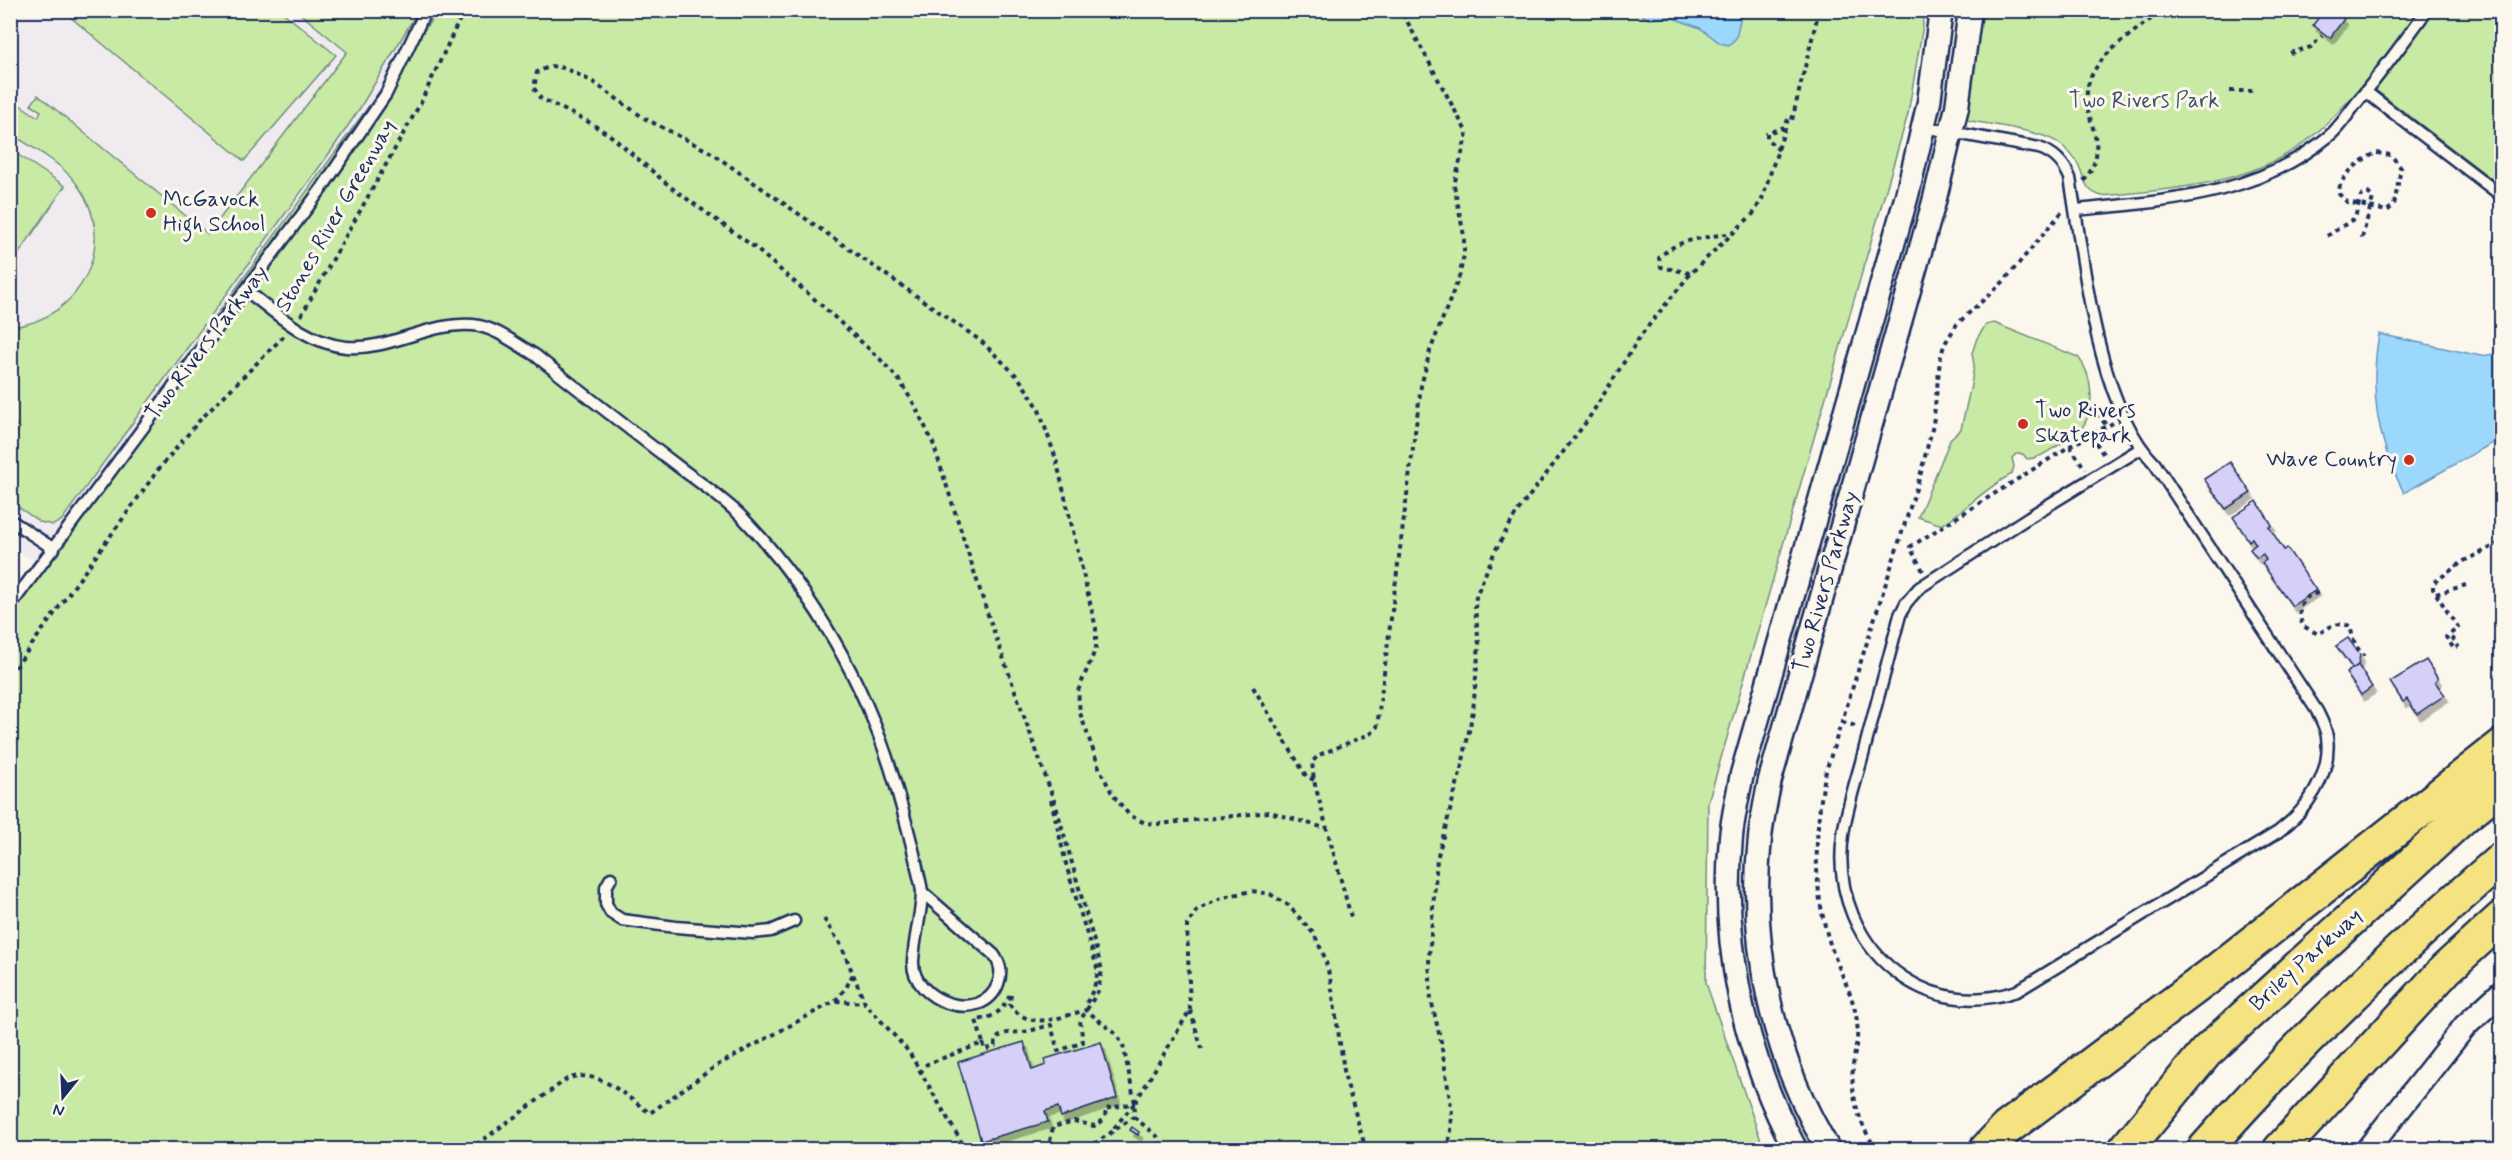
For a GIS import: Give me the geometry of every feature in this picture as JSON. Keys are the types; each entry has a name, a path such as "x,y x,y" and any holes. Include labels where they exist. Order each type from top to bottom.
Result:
{"highway":[{"path":"1986,1149 2007,1128 2214,973 2502,746"},
{"name":"Briley Parkway","path":"2125,1149 2206,1052 2464,816 2502,785"},
{"path":"2204,1149 2256,1090 2348,999 2439,913 2502,859"},
{"path":"2280,1149 2446,969 2502,918"}],"street":[{"name":"Two Rivers Parkway","path":"1796,1149 1765,1085 1745,1025 1733,962 1729,910 1731,836 1742,774 1907,195 1929,102 1941,10"},
{"name":"Two Rivers Parkway","path":"1829,1149 1791,1075 1773,1018 1760,947 1757,899 1760,839 1770,780 1934,202 1957,107 1970,10"},
{"path":"2367,1149 2465,1026 2502,992"}],"lane":[{"name":"Two Rivers Parkway","path":"10,606 322,188 386,94 426,10"},
{"path":"2075,210 2174,200 2208,194 2240,185 2302,155 2331,135 2427,10"},
{"path":"2366,92 2502,196"},
{"path":"1923,127 2039,148 2058,159 2068,172 2097,333 2109,380 2124,417 2140,449 2155,464 2317,711 2327,736 2322,773 2305,807 2278,832 2017,991 1990,998 1964,999 1937,994 1912,983 1887,966 1864,939 1846,896 1842,870 1841,853 1846,818 1900,615 1910,597 1929,582 2140,449"},
{"path":"247,291 292,326 311,337 345,347 366,346 443,328 474,325 502,334 535,355 741,516 801,587 861,688 885,749 910,835 922,892 913,964 917,980 925,990 940,1000 962,1006 979,1004 991,996 996,989 1001,974 999,962 994,955 922,892"},
{"path":"10,520 54,549"},
{"path":"611,878 606,887 606,904 611,913 622,920 753,933 771,931 794,921"}],"path":[{"name":"Stones River Greenway","path":"10,675 158,470 198,421 307,309 420,104 464,10"},
{"path":"1351,916 1314,781 1312,766 1314,758 1372,733 1377,727 1421,386 1430,351 1459,277 1464,255 1463,229 1454,184 1467,133 1401,10"},
{"path":"1447,1149 1452,1131 1452,1113 1431,999 1429,958 1437,859 1462,766 1473,711 1479,644 1476,596 1495,551 1517,512 1587,421 1641,335 1691,273 1753,214 1762,199 1788,119 1792,120 1819,10"},
{"path":"2084,182 2096,156 2086,103 2090,78 2105,57 2162,10"},
{"path":"2290,53 2315,46 2322,36"},
{"path":"1085,1008 1046,1021 1024,1018 1010,1005 1011,993 1000,1011 993,1017 976,1020 985,1050 995,1046 995,1040 1001,1034 1051,1025 1058,1051 1083,1042 1080,1021 1085,1008 1101,984 1102,970 1050,792 987,612 933,443 920,414 899,380 841,322 754,248 672,188 605,132 540,98 534,83 537,72 541,69 558,67 577,74 593,82 644,118 710,152 981,341 994,351 1018,377 1038,407 1056,459 1096,628 1096,648 1078,691 1080,713 1100,770 1123,810 1140,821 1159,824 1270,812 1328,829"},
{"path":"2230,91 2256,91"},
{"path":"1779,150 1767,139 1767,133 1786,127"},
{"path":"2379,152 2389,154 2397,160 2401,168 2394,206 2387,210 2371,207 2342,198 2338,191 2341,182 2370,156 2379,152"},
{"path":"2327,236 2355,218 2361,195 2368,193 2373,198 2362,238"},
{"path":"1691,273 1661,267 1659,258 1665,251 1685,242 1733,233"},
{"path":"2089,409 2098,415 2107,426"},
{"path":"1929,582 1910,547 2070,447 2124,417"},
{"path":"2091,435 2110,467"},
{"path":"2070,447 2091,479"},
{"path":"2452,637 2458,646 2454,649 2446,637 2458,628 2436,594 2433,583 2471,557 2502,542"},
{"path":"2436,594 2466,585"},
{"path":"2319,593 2309,595 2300,606 2299,616 2303,626 2318,634 2331,624 2339,623 2350,626 2355,645 2364,656"},
{"path":"1253,687 1306,777 1314,781"},
{"path":"1842,722 1863,729"},
{"path":"1202,1048 1190,1010 1187,925 1197,910 1223,897 1252,891 1270,894 1288,905 1314,934 1325,958 1345,1077 1366,1149"},
{"path":"824,919 841,945 866,1003 909,1052 966,1149"},
{"path":"469,1149 567,1079 577,1075 599,1078 650,1113 716,1066 835,1001 846,988 854,972"},
{"path":"835,1001 866,1003"},
{"path":"1085,1008 1116,1034 1123,1045 1135,1103 1134,1117"},
{"path":"1111,1131 1135,1103 1190,1010"},
{"path":"920,1073 927,1064 983,1043"},
{"path":"1048,1149 1053,1126 1074,1121 1094,1126 1103,1121 1106,1114 1105,1108 1135,1103"},
{"path":"1077,1149 1097,1142 1134,1117"},
{"path":"1134,1117 1157,1136 1163,1149"},
{"path":"949,1149 955,1143 957,1134"},
{"path":"955,1143 966,1149"}],"shaded area":[{"name":"McGavock High School","path":"11,11 438,11 149,408 54,549 34,562 11,546"}],"green space":[{"path":"63,11 281,11 336,55 244,161"},
{"path":"297,11 418,11 360,108 331,151 61,521 53,525 40,522 11,502 11,440 20,428 11,421 11,327 36,321 57,310 74,294 87,274 94,253 95,229 89,206 70,175 46,156 11,134 11,99 38,117 41,111 31,105 38,95 208,234 347,52"},
{"path":"438,11 1922,11 1923,25 1908,114 1708,803 1706,983 1764,1149 11,1150 11,595 34,562 54,549 149,408"},
{"name":"Two Rivers Park","path":"1982,11 2501,11 2501,186 2365,82 2341,110 2314,135 2291,152 2266,165 2213,182 2186,187 2102,196 2096,194 2086,185 2075,159 2057,142 2026,131 1967,120"},
{"path":"11,150 65,186 11,265"},
{"name":"Two Rivers Skatepark","path":"1994,323 2078,357 2087,373 2091,393 2089,412 2079,432 2070,439 2036,457 2027,459 2023,454 2016,454 2012,458 2014,466 2012,474 1993,485 1942,525 1918,517 1951,438 1961,429 1974,365 1972,353 1977,338 1986,325"}],"water":[{"path":"1643,10 1742,11 1736,38 1729,45 1720,43 1700,28 1670,17 1649,19 1643,16"},
{"path":"2379,334 2481,356 2501,353 2501,440 2404,493 2387,454 2375,396"}],"building":[{"path":"2324,10 2333,10 2344,19 2330,38 2313,25"},
{"path":"2230,462 2251,493 2226,509 2204,479"},
{"path":"2257,501 2272,525 2269,527 2284,550 2287,548 2316,590 2292,606 2262,563 2266,560 2263,554 2257,558 2250,549 2256,544 2252,538 2249,541 2233,517"},
{"path":"2348,638 2360,655 2358,665 2353,669 2336,646"},
{"path":"2426,660 2438,679 2435,682 2445,695 2417,714 2407,699 2403,702 2390,682"},
{"path":"2358,665 2372,687 2361,695 2346,673"},
{"path":"1024,1042 1032,1070 1046,1065 1045,1059 1101,1042 1117,1098 1061,1117 1058,1107 1045,1111 1048,1122 981,1141 958,1062"},
{"path":"1132,1127 1139,1132 1138,1135 1130,1130"}],"place":[{"name":"McGavock High School","path":"151,213"},
{"name":"Two Rivers Skatepark","path":"2023,424"},
{"name":"Wave Country","path":"2409,460"}]}
